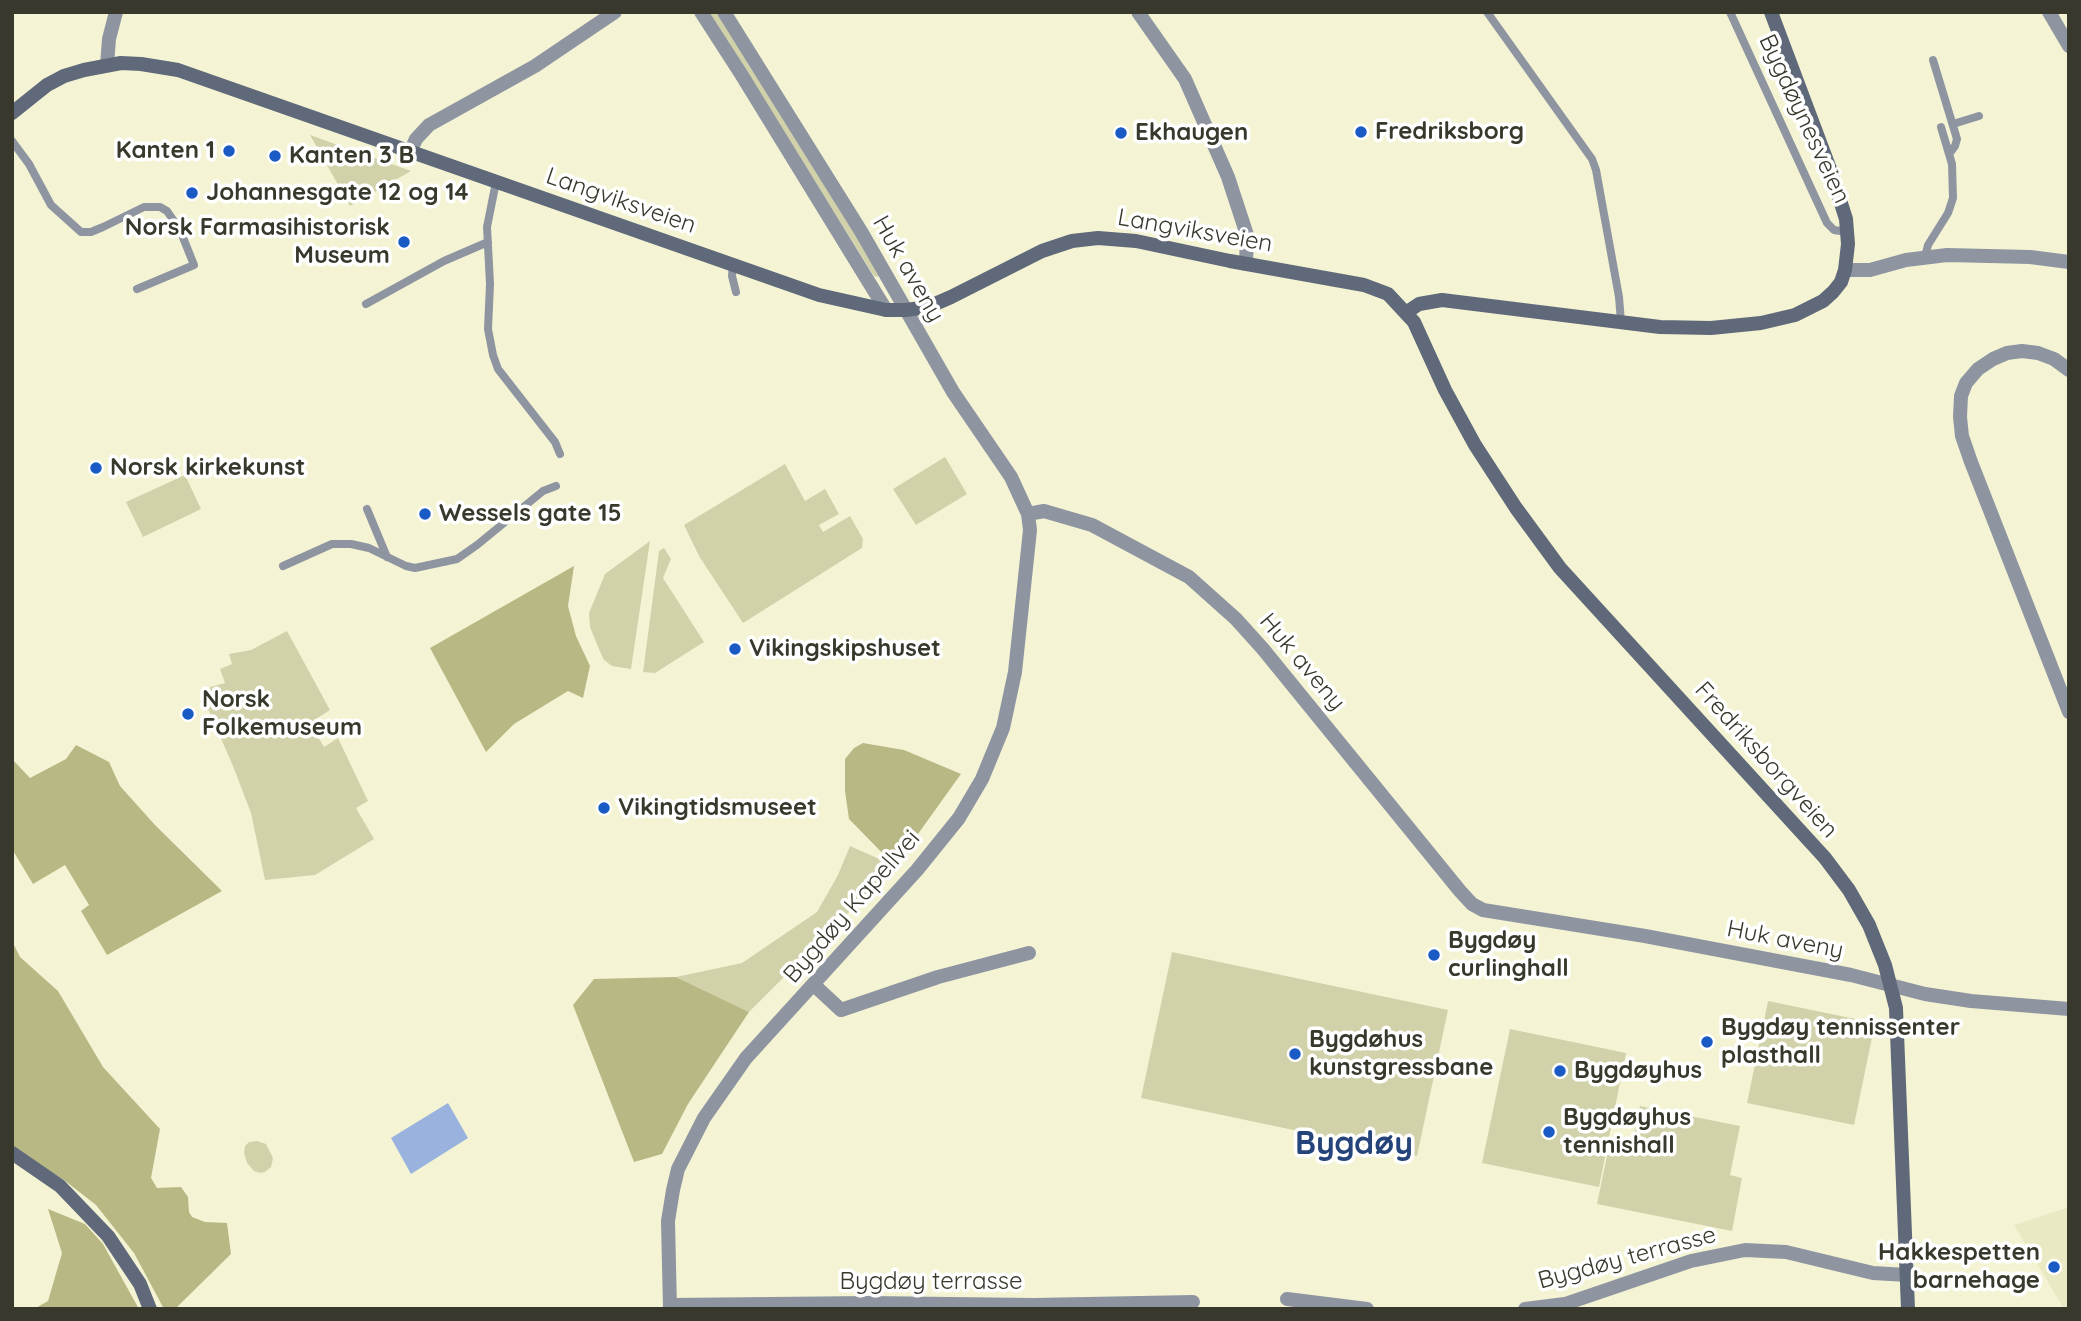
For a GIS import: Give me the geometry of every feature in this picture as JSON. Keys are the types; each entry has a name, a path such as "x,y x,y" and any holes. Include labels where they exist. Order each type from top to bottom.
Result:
{"street":[{"path":"107,65 109,38 116,12"},
{"path":"410,152 416,139 429,125 535,66 615,12"},
{"name":"Huk aveny","path":"701,12 887,310"},
{"name":"Huk aveny","path":"724,12 862,233 953,393 1011,477 1028,514 1044,511 1092,525 1189,577 1236,619 1264,649 1472,904 1483,910 1645,936 1851,975 1924,994 1971,1001 2069,1009"},
{"path":"1138,12 1185,79 1228,177 1247,235 1246,264"},
{"name":"Bygdøynesveien","path":"1771,12 1846,219 1845,270"},
{"path":"2049,12 2067,40"},
{"name":"Langviksveien","path":"12,113 47,85 64,76 107,65 141,64 178,70 818,295 887,310 906,310 939,303 1057,245 1088,239 1122,239 1377,289 1388,294 1406,312"},
{"path":"1406,312 1419,304 1441,300 1660,327 1711,328 1745,325 1795,314 1823,301 1841,282 1845,270 1870,270 1925,257 1947,255 2030,257 2069,262"},
{"name":"Fredriksborgveien","path":"1406,312 1421,335 1459,417 1490,470 1560,568 1825,858 1849,890 1869,925 1885,965 1897,1017 1908,1309"},
{"path":"2069,370 2054,359 2038,353 2022,351 1993,359 1978,369 1966,383 1961,396 1960,417 1962,436 1971,462 2069,712"},
{"name":"Bygdøy Kapellvei","path":"670,1307 668,1222 678,1168 704,1118 746,1058 917,870 959,818 982,779 1003,728 1015,672 1030,530 1028,514"},
{"path":"814,985 841,1010 938,977 1029,953"},
{"path":"12,1153 60,1186 108,1236 140,1284 150,1309"},
{"name":"Bygdøy terrasse","path":"1525,1309 1565,1304 1701,1258 1745,1251 1786,1252 1873,1273 1907,1275"},
{"path":"1287,1298 1367,1309"},
{"name":"Bygdøy terrasse","path":"670,1307 869,1303 1193,1303"}],"lane":[{"path":"1487,12 1586,151 1596,170 1621,322"},
{"name":"Bygdøynesveien","path":"1730,12 1827,223 1834,230 1847,232"},
{"path":"1933,61 1953,124 1956,143 1949,154"},
{"path":"1953,124 1979,116"},
{"path":"1925,257 1928,245 1951,207 1952,164 1941,127"},
{"path":"12,141 29,164 51,205 81,232 103,227 144,207 160,207 167,211 180,230 194,265 137,289"},
{"path":"496,182 489,213 488,242 488,329 493,355 498,369 555,442 560,454"},
{"path":"366,304 444,261 488,242"},
{"path":"733,264 732,275 736,292"},
{"path":"283,566 332,544 369,548 415,568 457,558 543,491 556,486"},
{"path":"367,509 387,557"}],"shaded area":[{"path":"709,12 716,12 879,272 878,277 874,276"},
{"path":"310,135 411,171 350,206"},
{"path":"945,457 967,494 916,525 893,489"},
{"path":"785,464 805,501 825,489 839,514 819,525 823,532 850,516 863,539 862,548 743,623 699,556 684,525"},
{"path":"185,475 201,509 143,537 126,502"},
{"path":"650,541 631,669 612,666 604,660 598,647 590,627 589,613 605,574"},
{"path":"664,548 671,559 663,578 704,642 655,673 643,672 659,551"},
{"path":"574,566 568,606 576,636 590,666 583,698 568,691 514,724 486,752 430,648"},
{"path":"287,631 330,710 310,723 324,747 338,738 368,801 356,808 374,839 315,875 265,880 251,813 208,709 210,687 225,683 220,669 232,664 229,654 251,650"},
{"path":"863,743 904,750 961,774 895,866 849,819 845,791 845,759 854,748"},
{"path":"76,745 109,762 120,786 222,891 107,955 81,911 89,905 65,865 33,884 12,849 12,759 30,778 66,759"},
{"path":"850,846 895,866 749,1012 676,977 742,963 817,912 838,875"},
{"path":"12,941 20,957 58,991 103,1067 160,1129 151,1178 157,1188 181,1187 188,1197 192,1217 205,1222 227,1223 231,1254 175,1309 164,1309 134,1253 96,1205 64,1180 12,1147"},
{"name":"Bygdøhus kunstgressbane","path":"1172,952 1448,1010 1417,1156 1141,1098"},
{"path":"676,977 749,1012 688,1104 662,1154 634,1162 573,1005 594,979"},
{"path":"1768,1001 1875,1023 1854,1125 1747,1103"},
{"name":"Bygdøyhus tennishall","path":"1510,1029 1626,1053 1599,1187 1482,1163"},
{"path":"1640,1106 1740,1126 1730,1175 1742,1178 1732,1231 1597,1204 1608,1151 1630,1155"},
{"path":"249,1142 266,1144 273,1158 271,1167 260,1173 247,1163 244,1153"},
{"name":"Hakkespetten barnehage","path":"2069,1207 2069,1309 2064,1309 2014,1225"},
{"path":"48,1209 85,1224 103,1244 139,1309 34,1309 48,1301 62,1253"}],"water":[{"path":"448,1103 468,1138 411,1174 391,1138"}],"place":[{"name":"Fredriksborg","path":"1361,132"},
{"name":"Ekhaugen","path":"1121,133"},
{"name":"Kanten 1","path":"229,151"},
{"name":"Kanten 3 B","path":"275,156"},
{"name":"Johannesgate 12 og 14","path":"192,193"},
{"name":"Norsk Farmasihistorisk Museum","path":"404,242"},
{"name":"Norsk kirkekunst","path":"96,468"},
{"name":"Wessels gate 15","path":"425,514"},
{"name":"Vikingskipshuset","path":"735,649"},
{"name":"Norsk Folkemuseum","path":"188,714"},
{"name":"Vikingtidsmuseet","path":"604,808"},
{"name":"Bygdøy curlinghall","path":"1434,955"},
{"name":"Bygdøy tennissenter plasthall","path":"1707,1042"},
{"name":"Bygdøhus kunstgressbane","path":"1295,1054"},
{"name":"Bygdøyhus","path":"1560,1071"},
{"name":"Bygdøyhus tennishall","path":"1549,1132"},
{"name":"Hakkespetten barnehage","path":"2054,1267"}],"district":[{"name":"Bygdøy","path":"1354,1144"}]}
